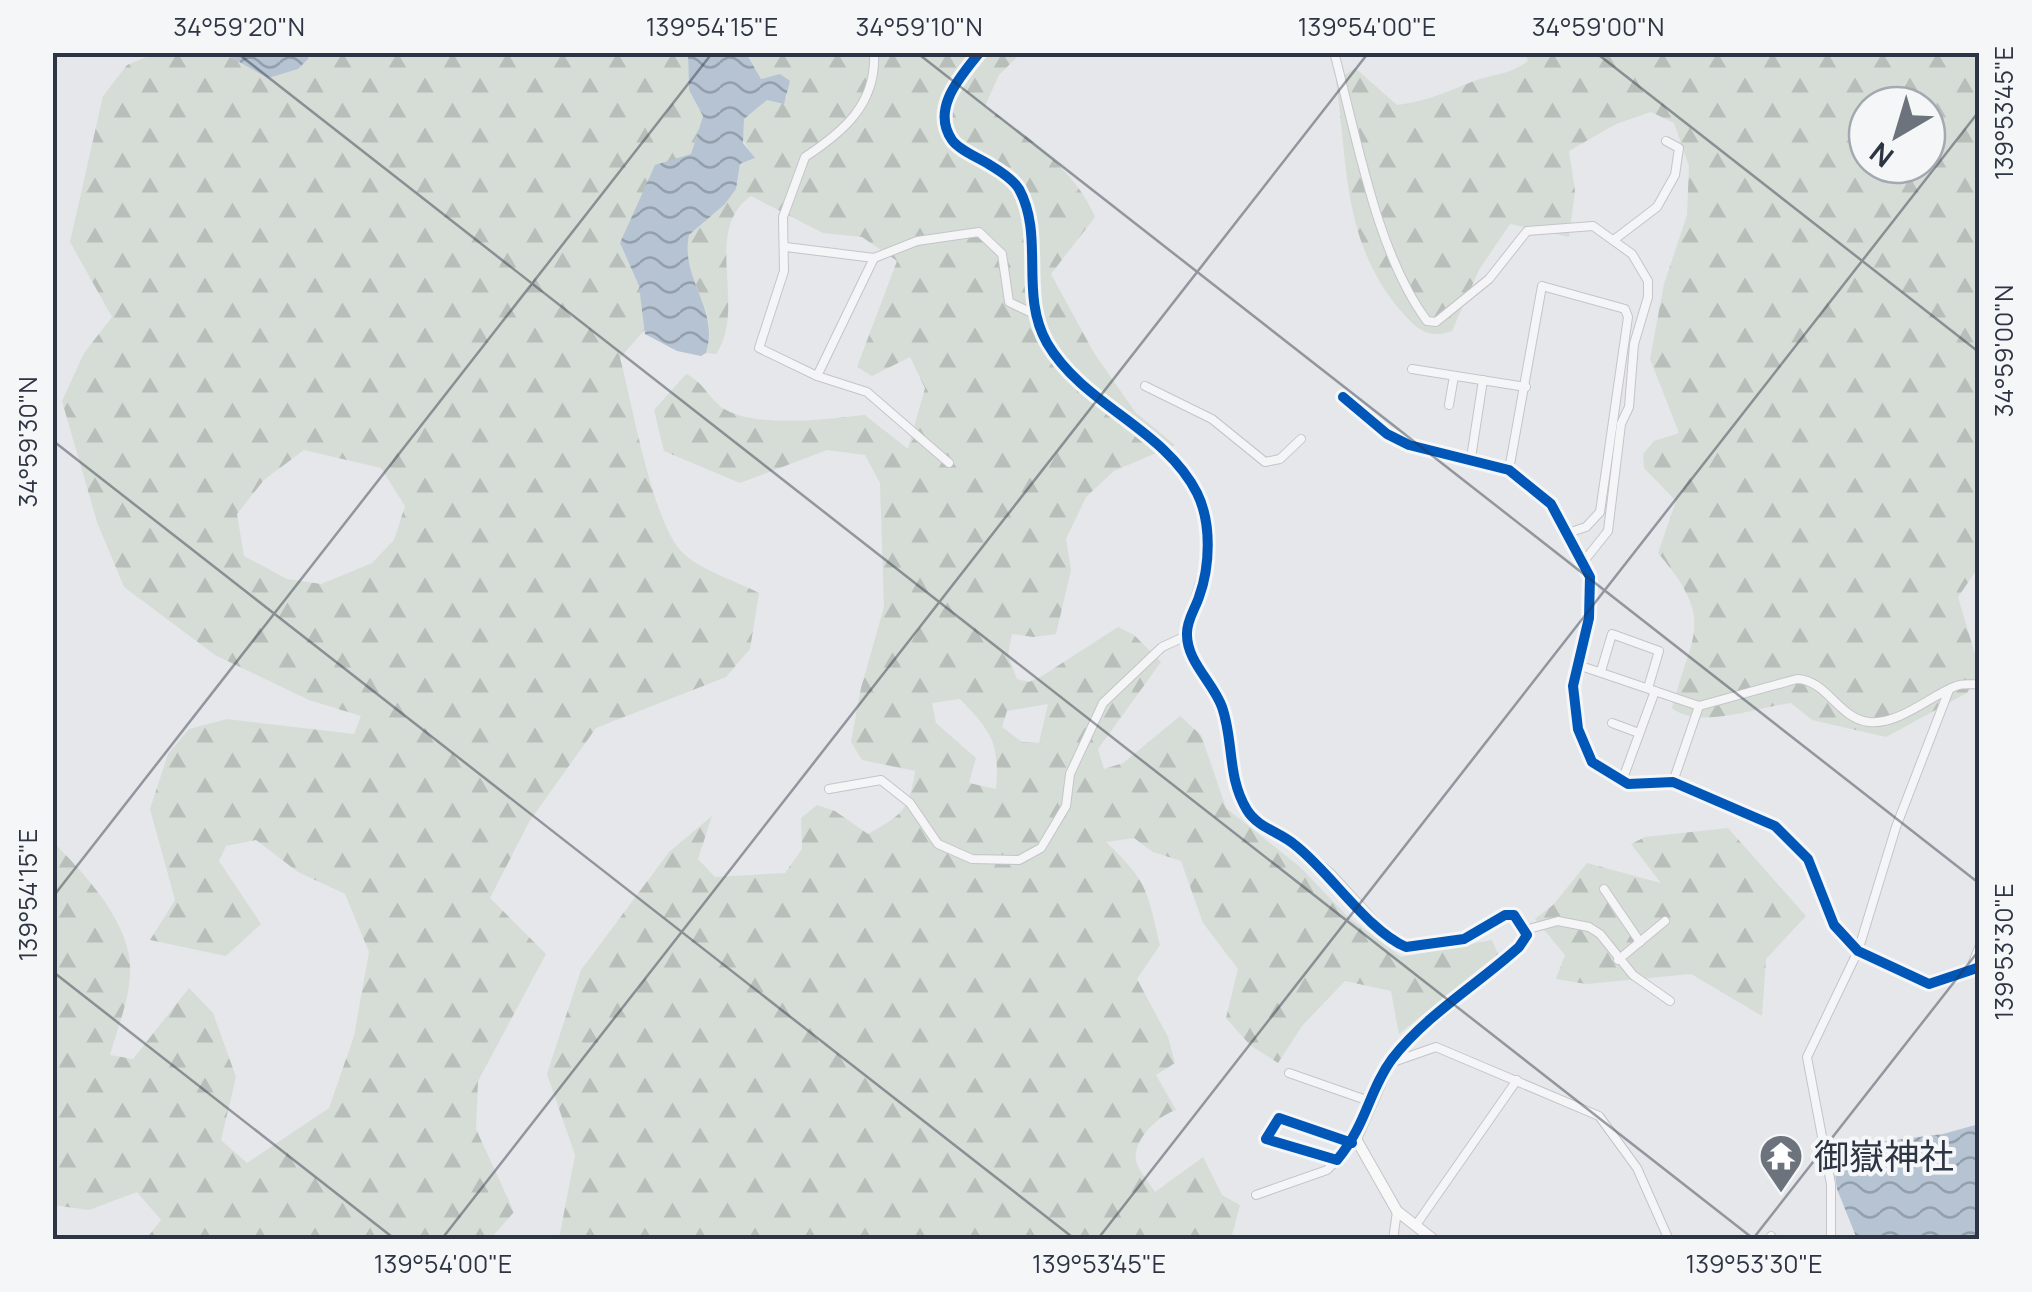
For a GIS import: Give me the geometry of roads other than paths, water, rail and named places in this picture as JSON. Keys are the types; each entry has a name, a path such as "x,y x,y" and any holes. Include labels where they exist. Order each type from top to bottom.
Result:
{"street":[{"path":"874,52 871,84 861,109 832,142 804,157 783,217 786,247 782,283 759,348 817,376 868,392 949,463"},
{"path":"980,52 948,97 946,124 953,141 1017,184 1033,238 1030,272 1036,315 1048,344 1076,378 1160,448 1197,492 1208,543 1206,573 1186,636 1194,660 1223,708 1237,792 1249,814 1330,874 1383,932 1406,947 1464,939 1505,915 1514,916 1525,930"},
{"path":"1334,52 1389,254 1406,294 1427,321 1436,322 1489,278 1527,231 1593,226 1615,239 1643,268 1648,297 1634,344 1608,531 1584,561"},
{"path":"1615,239 1649,218 1669,186 1679,148 1666,142"},
{"path":"786,247 874,258 916,241 979,232 1002,254 1009,302 1036,315"},
{"path":"817,376 874,258"},
{"path":"1509,470 1542,286 1608,300 1625,309 1628,317 1600,512 1586,527 1568,533"},
{"path":"1412,369 1526,387"},
{"path":"1449,405 1454,376"},
{"path":"1472,458 1483,380"},
{"path":"1145,386 1212,419 1265,462 1280,460 1301,439"},
{"path":"1343,396 1386,434 1409,445 1509,470 1551,504 1584,561 1591,598 1573,686 1582,746 1592,762 1622,781 1673,782 1775,826 1792,839 1816,873 1834,925 1858,951 1930,984 1975,968 1980,945"},
{"path":"1602,671 1612,634 1659,651 1639,733 1622,781"},
{"path":"829,789 881,780 910,803 938,844 972,859 1019,860 1042,848 1066,806 1070,774 1103,703 1162,647 1186,636"},
{"path":"1578,665 1700,706 1797,678 1811,679 1858,719 1870,722 1887,720 1958,684 1980,684"},
{"path":"1831,1240 1831,1184 1807,1057 1858,951 1896,827 1949,690"},
{"path":"1673,782 1700,706"},
{"path":"1612,723 1639,733"},
{"path":"1604,889 1640,942"},
{"path":"1618,960 1664,921"},
{"path":"1525,930 1558,922 1589,927 1600,934 1618,960 1670,1000"},
{"path":"1256,1195 1326,1170 1338,1160 1354,1141 1389,1064 1414,1035 1519,947 1525,930"},
{"path":"1389,1064 1436,1048 1598,1116 1638,1168 1669,1240"},
{"path":"1289,1073 1372,1102"},
{"path":"1416,1226 1517,1080"},
{"path":"1338,1160 1266,1139 1278,1118 1354,1141 1397,1211 1434,1240"},
{"path":"1393,1240 1397,1211"}],"water":[{"path":"223,53 303,53 309,58 298,69 268,78"},
{"path":"688,53 746,53 761,79 780,74 790,81 784,104 767,100 744,119 743,143 755,158 740,164 736,189 725,204 689,235 690,266 708,322 706,353 701,356 677,351 645,334 639,286 620,243 655,165 691,154 703,116 689,90"},
{"path":"1979,1124 1979,1239 1857,1239 1837,1189 1834,1167 1860,1166 1868,1161 1871,1143 1943,1134"}],"place":[{"name":"御嶽神社","path":"1781,1194"}]}
